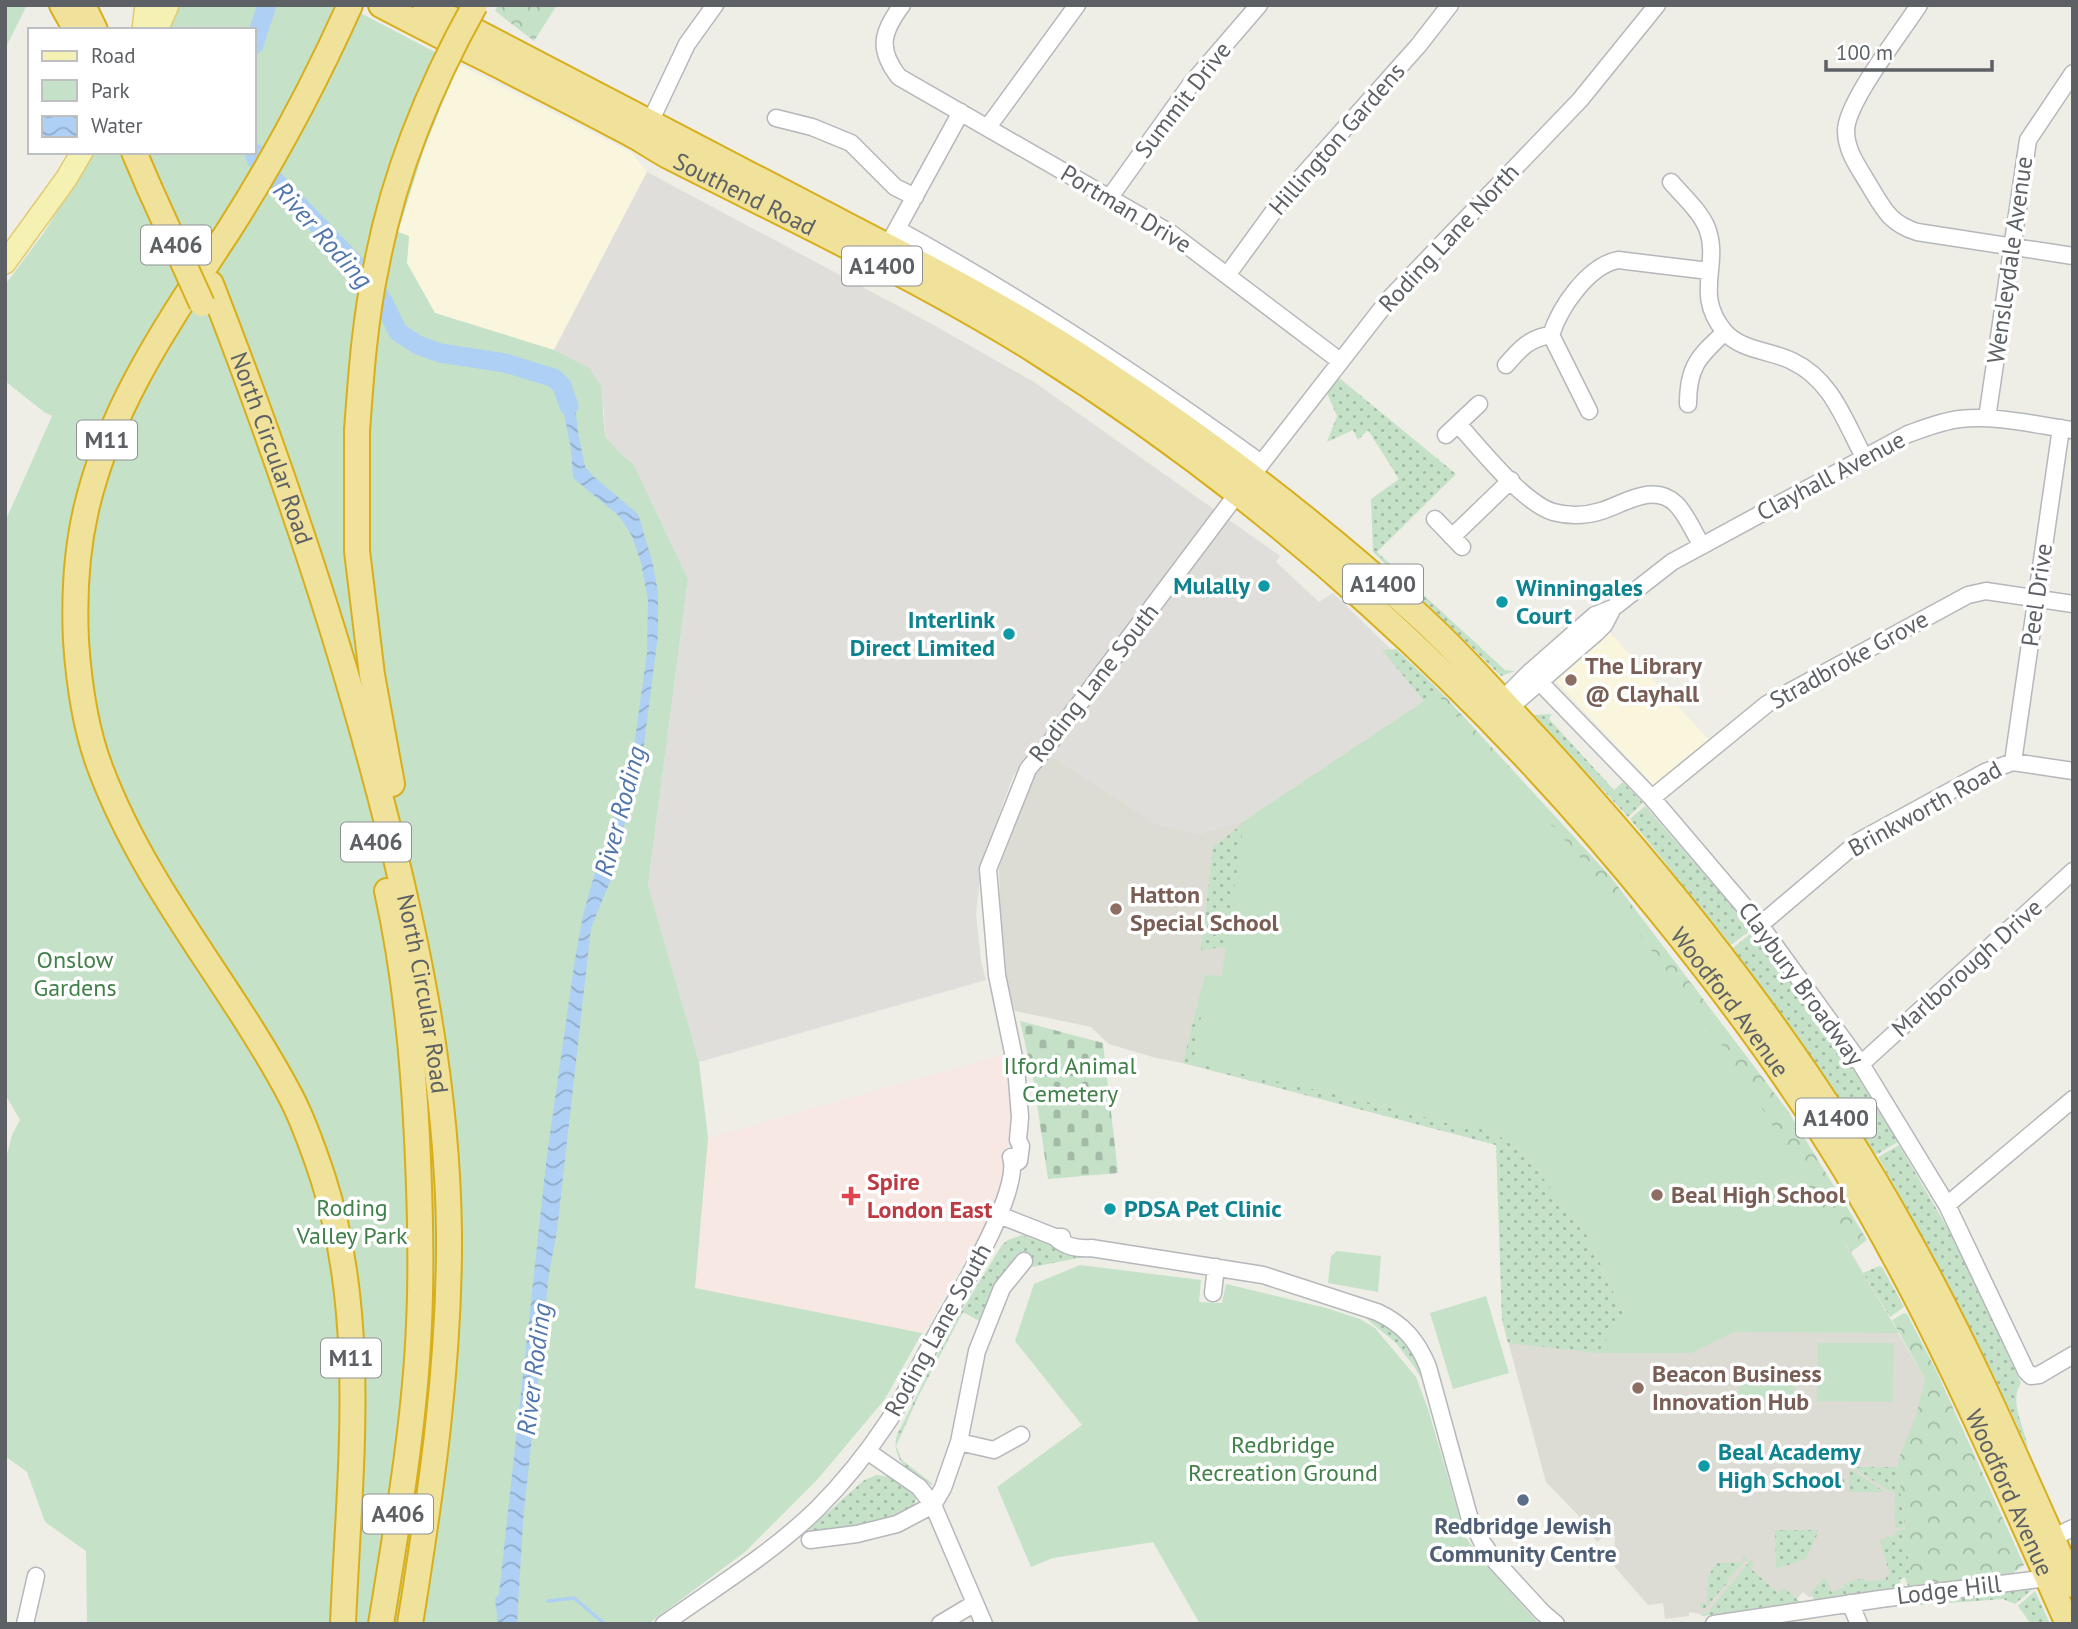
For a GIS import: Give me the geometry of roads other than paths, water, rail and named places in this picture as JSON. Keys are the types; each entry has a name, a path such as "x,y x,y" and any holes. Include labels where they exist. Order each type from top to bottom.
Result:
{"highway":[{"path":"62,5 75,28"},
{"path":"83,5 94,28"},
{"name":"M11","path":"343,1624 351,1408 349,1319 338,1232 320,1171 293,1101 251,1028 171,906 127,828 97,758 83,709 75,619 76,566 85,511 112,426 163,331 230,228 302,103 350,5"},
{"name":"Southend Road","path":"381,5 810,228 1029,347 1166,440 1249,478"},
{"name":"Southend Road","path":"425,5 650,122 893,238 1098,367 1178,422 1249,478"},
{"path":"408,909 407,854 372,675 357,551 357,431 368,315 377,262 390,211 425,110 475,5"},
{"name":"North Circular Road","path":"135,154 206,294 261,414 319,585 360,722 408,909 433,1036 447,1167 447,1329 440,1425 410,1624"},
{"name":"North Circular Road","path":"153,154 206,294 323,651 378,849 404,976 418,1167 419,1325 413,1405 401,1500 381,1624"},
{"name":"Woodford Avenue","path":"1249,478 1354,558 1472,668 1494,708 1563,784 1577,812 1675,929 1744,1019 1842,1165 1899,1262 1970,1404 2068,1624"},
{"name":"Woodford Avenue","path":"1494,708 1580,786 1643,858 1744,986 1807,1074 1905,1232 2062,1533 2073,1585"}],"main road":[{"path":"143,28 146,5"},
{"path":"158,28 168,5"},
{"path":"5,263 66,179 81,154"}],"street":[{"path":"650,122 687,44 715,5"},
{"name":"Portman Drive","path":"902,5 886,31 884,47 887,62 899,77 1172,234 1340,361"},
{"path":"988,127 1077,5"},
{"name":"Summit Drive","path":"1110,197 1191,85 1259,5"},
{"name":"Hillington Gardens","path":"1228,274 1287,193 1418,46 1450,5"},
{"name":"Roding Lane North","path":"1249,478 1390,298 1580,100 1657,5"},
{"path":"1919,5 1852,106 1846,130 1851,154 1885,211 1894,222 1917,232 2073,256"},
{"name":"Wensleydale Avenue","path":"1987,418 2028,140 2073,73"},
{"path":"893,238 961,113"},
{"path":"776,118 812,127 852,143 895,187 915,197"},
{"path":"1670,183 1707,227 1711,246 1707,286 1710,310 1725,332 1753,349 1789,359 1821,380 1864,457"},
{"path":"1588,411 1551,335 1557,317 1594,270 1618,260 1709,271"},
{"path":"1688,404 1691,370 1701,355 1725,332"},
{"path":"1506,365 1522,345 1536,337 1551,335"},
{"path":"1479,404 1452,429 1530,499 1551,511 1577,516 1649,494 1668,498 1678,506 1702,546"},
{"name":"Clayhall Avenue","path":"1494,708 1508,694 1604,625 1613,608 1672,562 1908,434 1959,419 1987,418 2067,429"},
{"name":"Peel Drive","path":"2013,762 2037,598 2067,429"},
{"name":"Roding Lane South","path":"664,1624 799,1526 867,1451 906,1390 999,1215 1014,1164 1019,1161 1021,1146 1018,1140 1018,1086 998,975 988,869 1028,769 1058,733 1249,478"},
{"path":"1434,519 1457,542 1511,480"},
{"name":"Stradbroke Grove","path":"1651,798 1767,704 1968,595 1986,591 2073,604"},
{"name":"Claybury Broadway","path":"1535,677 1651,798 1760,925 1861,1064 1947,1205 2026,1371 2031,1376 2039,1375 2073,1355"},
{"name":"Brinkworth Road","path":"1760,925 1859,841 1985,772 2013,762 2073,771"},
{"name":"Marlborough Drive","path":"1861,1064 2073,872"},
{"path":"1947,1205 2073,1099"},
{"path":"999,1215 1079,1249 1091,1248 1279,1279 1395,1320 1420,1348 1428,1367 1469,1516 1482,1542 1496,1562 1556,1624"},
{"name":"Roding Lane South","path":"933,1505 943,1488 959,1442 977,1351 1002,1288 1024,1261"},
{"path":"1213,1293 1216,1267"},
{"path":"959,1442 994,1450 1021,1435"},
{"path":"867,1451 919,1487 933,1505 984,1624"},
{"path":"810,1540 857,1534 897,1524 933,1505"},
{"path":"25,1624 36,1576"},
{"name":"Lodge Hill","path":"1714,1624 1850,1603 2048,1578"},
{"path":"940,1624 975,1603"},
{"path":"1850,1603 1859,1624"}],"water":[{"path":"560,372 574,397 585,466 638,514 652,560 658,592 658,635 638,791 617,843 612,877 591,928 557,1231 549,1274 523,1522 517,1624 498,1624 495,1599 499,1594 547,1155 575,959 583,915 599,858 607,845 634,746 647,653 648,600 641,563 632,536 619,516 573,478 571,449 562,404 556,389"}],"waterway":[{"name":"River Roding","path":"256,39 267,5"},
{"name":"River Roding","path":"255,154 264,169 361,270 383,301 398,332 418,345 440,353 505,363 554,378 562,386 569,406"},
{"path":"548,1601 574,1598 605,1624"}],"place":[{"name":"Mulally","path":"1264,586"},
{"name":"Winningales Court","path":"1502,602"},
{"name":"Interlink Direct Limited","path":"1009,634"},
{"name":"The Library @ Clayhall","path":"1571,680"},
{"name":"Hatton Special School","path":"1116,909"},
{"name":"Beal High School","path":"1657,1195"},
{"name":"Spire London East","path":"851,1196"},
{"name":"PDSA Pet Clinic","path":"1110,1209"},
{"name":"Beacon Business Innovation Hub","path":"1638,1388"},
{"name":"Beal Academy High School","path":"1704,1466"},
{"name":"Redbridge Jewish Community Centre","path":"1523,1500"}],"park label":[{"name":"Onslow Gardens","path":"75,974"},
{"name":"Ilford Animal Cemetery","path":"1070,1080"},
{"name":"Roding Valley Park","path":"352,1222"},
{"name":"Redbridge Recreation Ground","path":"1283,1459"}]}
